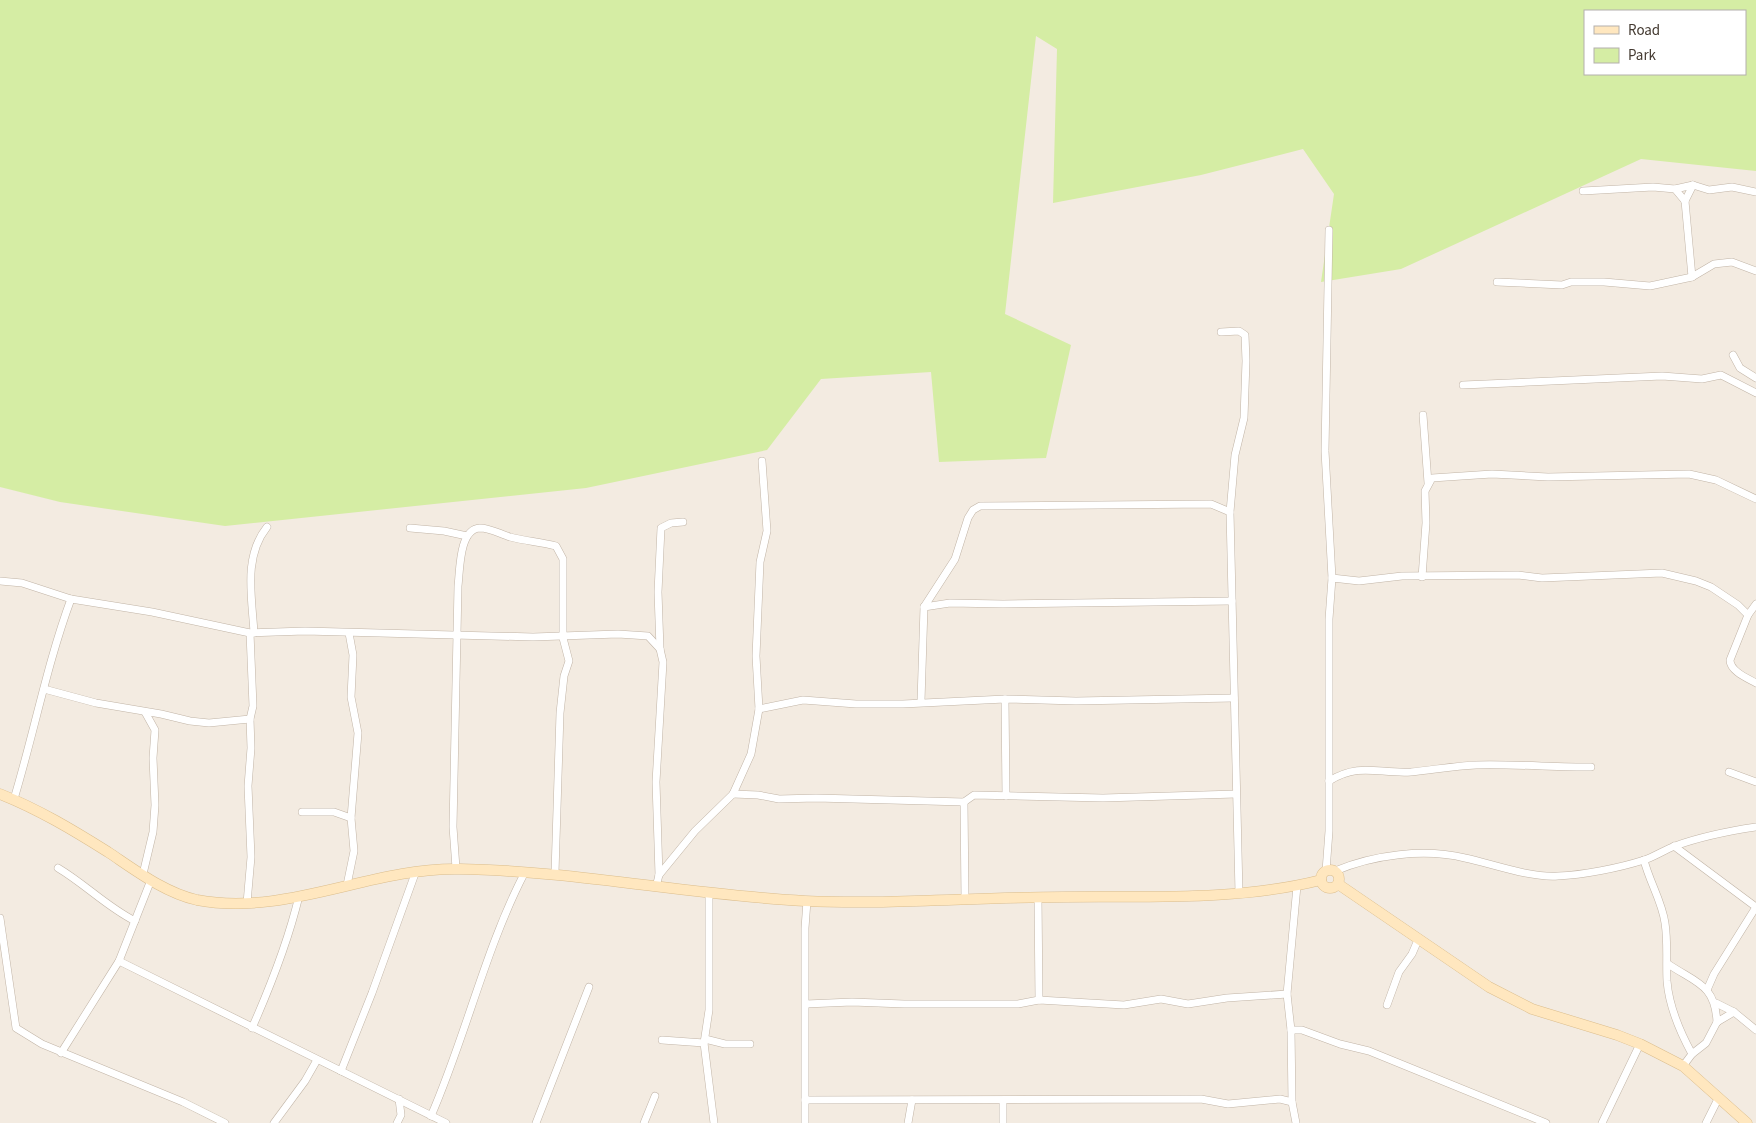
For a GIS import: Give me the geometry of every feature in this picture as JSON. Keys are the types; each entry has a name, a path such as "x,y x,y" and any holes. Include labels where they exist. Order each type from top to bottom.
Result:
{"street":[{"path":"1692,277 1686,202 1693,185"},
{"path":"1583,192 1653,187 1675,189 1693,185 1709,190 1732,187 1756,192"},
{"path":"1675,189 1686,202"},
{"path":"1329,230 1325,451 1332,578 1329,619 1327,874 1329,888 1338,884"},
{"path":"1497,282 1562,285 1571,282 1604,282 1650,286 1692,277 1714,264 1732,262 1756,271"},
{"path":"1221,332 1239,331 1245,335 1246,352 1244,418 1235,455 1230,512 1239,893"},
{"path":"1733,355 1740,368 1756,378"},
{"path":"1463,385 1662,376 1702,379 1721,375 1756,393"},
{"path":"1422,577 1428,483 1423,415"},
{"path":"658,875 695,831 734,794 751,754 760,709 756,656 760,562 767,531 762,461"},
{"path":"1428,483 1432,478 1481,476 1486,474 1548,477 1688,474 1716,480 1756,499"},
{"path":"921,701 924,607 955,558 968,518 980,506 1211,504 1230,512"},
{"path":"656,887 658,875 656,791 662,662 658,592 661,528 670,523 683,522"},
{"path":"247,903 250,857 248,813 250,719 253,706 252,554 258,538 267,527"},
{"path":"410,528 444,531 467,536"},
{"path":"456,868 453,827 460,565 467,536 474,529 481,528 515,539 556,546 563,559 563,638 569,661 564,676 560,712 556,873"},
{"path":"1332,578 1359,581 1518,574 1542,578 1662,573 1711,586 1738,605 1748,615"},
{"path":"0,581 22,582 70,599 152,612 252,633 305,631 563,638 642,635 650,638 660,649"},
{"path":"14,799 33,736 56,640 70,599"},
{"path":"924,607 943,603 1232,601"},
{"path":"1756,604 1748,615 1731,653 1730,665 1756,683"},
{"path":"347,885 354,851 351,818 358,733 352,697 353,656 349,633"},
{"path":"44,688 96,703 209,723 250,719"},
{"path":"760,709 803,700 856,704 903,704 921,701 1234,698"},
{"path":"1005,700 1006,796"},
{"path":"61,1053 119,960 135,921 147,877 155,805 153,758 155,730 145,712"},
{"path":"1329,781 1348,771 1361,769 1410,772 1476,765 1591,767"},
{"path":"1729,772 1756,782"},
{"path":"0,794 53,819 147,877 192,899 216,903 247,903 300,896 416,871 456,868 556,873 710,894 807,901 1038,897 1178,897 1239,893 1297,886 1351,864 1388,856 1429,854 1462,857 1516,871 1556,876 1589,872 1644,860 1674,846 1756,827"},
{"path":"734,794 758,795 779,799 816,798 964,802 974,795 1103,798 1236,794"},
{"path":"964,802 965,899"},
{"path":"302,812 334,812 351,818"},
{"path":"1674,846 1756,907 1714,974 1708,990"},
{"path":"1644,860 1648,878 1664,920 1668,964 1667,980 1670,998 1683,1038 1692,1054"},
{"path":"58,868 83,884 110,906 135,921"},
{"path":"341,1071 372,993 416,871"},
{"path":"431,1116 464,1034 501,922 525,872"},
{"path":"1327,874 1338,876 1338,884"},
{"path":"1338,884 1489,987 1532,1009 1640,1044 1684,1066 1746,1123"},
{"path":"1296,1123 1292,1102 1291,1030 1287,994 1297,886"},
{"path":"710,894 709,1010 704,1041 714,1123"},
{"path":"252,1028 273,980 292,927 300,896"},
{"path":"1038,897 1039,1000"},
{"path":"806,1123 805,928 807,901"},
{"path":"0,918 16,1028 61,1053 120,1075 225,1123"},
{"path":"1387,1005 1399,972 1412,954 1418,940"},
{"path":"119,960 252,1028 446,1123"},
{"path":"1668,964 1708,990 1716,1003 1718,1022"},
{"path":"536,1123 589,987"},
{"path":"806,1004 852,1002 1018,1004 1039,1000 1124,1005 1161,999 1188,1004 1227,998 1287,994"},
{"path":"1716,1003 1734,1012 1756,1030"},
{"path":"1684,1066 1692,1054 1706,1042 1718,1022 1734,1012"},
{"path":"1291,1030 1302,1030 1340,1044 1369,1051 1546,1123"},
{"path":"662,1040 750,1044"},
{"path":"1602,1123 1640,1044"},
{"path":"274,1123 305,1081 317,1060"},
{"path":"644,1123 655,1096"},
{"path":"1706,1123 1719,1097"},
{"path":"397,1123 401,1115 399,1099"},
{"path":"806,1100 1200,1099 1228,1104 1280,1099 1292,1102"},
{"path":"908,1123 912,1100"},
{"path":"1003,1100 1003,1123"},
{"path":"401,1115 415,1109"}],"green space":[{"path":"0,0 1756,0 1756,171 1641,159 1401,269 1321,282 1334,194 1303,149 1201,175 1053,203 1057,49 1036,36 1005,314 1071,345 1046,458 939,462 931,372 821,379 767,450 586,488 225,526 60,502 0,487"}]}
